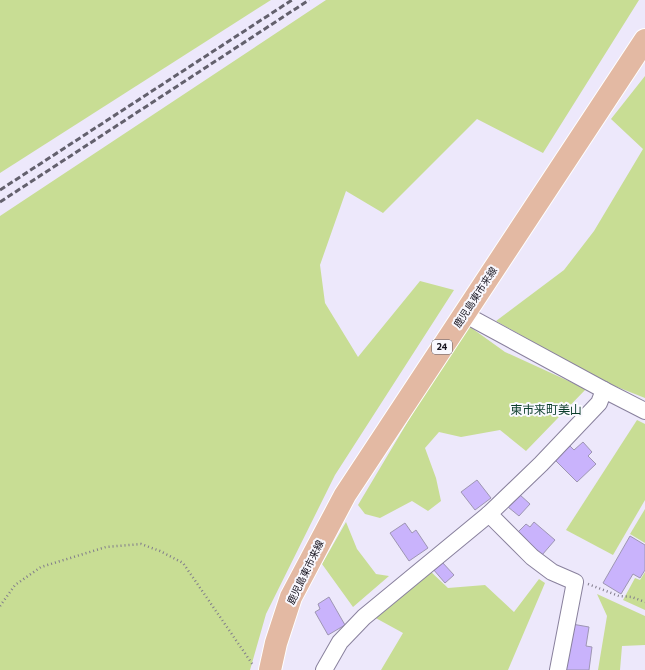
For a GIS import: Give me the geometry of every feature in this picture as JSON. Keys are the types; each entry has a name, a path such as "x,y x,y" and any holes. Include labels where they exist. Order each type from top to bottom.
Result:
{"main road":[{"name":"鹿児島東市来線","path":"270,670 276,643 291,596 345,495 645,40"}],"street":[{"path":"464,314 645,411"},
{"path":"324,670 340,642 364,616 489,514 541,464 599,403 604,390"},
{"path":"489,514 532,557 552,572 575,582 558,670"}],"path":[{"path":"0,606 15,585 41,567 106,547 141,544 160,551 183,563 256,670"},
{"path":"575,582 580,580 619,596 632,597 645,602"}],"green space":[{"path":"0,0 271,0 0,173"},
{"path":"326,0 639,0 543,153 477,119 383,213 346,191 320,265 325,303 358,357 420,281 454,290 335,475 266,614 250,670 0,670 0,216"},
{"path":"645,76 645,398 602,381 496,321 564,270 594,231 643,149 611,119"},
{"path":"466,324 505,352 586,389 526,451 500,430 461,437 439,432 425,448 436,478 441,501 428,511 412,501 380,518 365,514 358,505"},
{"path":"637,420 645,424 645,500 613,555 566,530"},
{"path":"645,509 645,543 630,534"},
{"path":"346,522 357,549 376,574 389,576 353,607 322,564"},
{"path":"429,570 448,588 485,585 514,612 539,579 545,583 508,670 381,670 403,633 372,616"},
{"path":"645,572 645,610 623,600 635,578 640,580"},
{"path":"597,594 645,616 645,645 622,646 620,670 598,670 607,616"}],"building":[{"path":"583,442 592,452 588,456 596,464 577,482 555,460 570,446 574,450"},
{"path":"477,480 491,498 475,510 461,492"},
{"path":"519,494 530,504 519,516 508,507"},
{"path":"534,522 555,540 542,555 517,533 526,524 530,527"},
{"path":"405,523 412,533 416,530 428,548 409,561 390,533"},
{"path":"630,536 645,545 645,570 640,578 633,574 621,594 603,583"},
{"path":"442,562 454,575 445,583 433,569"},
{"path":"329,597 345,625 328,635 315,612 320,609 318,604"},
{"path":"572,624 589,627 586,646 592,647 589,670 565,670"}],"railway":[{"path":"0,190 292,0"},
{"path":"0,202 309,0"}],"district":[{"name":"東市来町美山","path":"546,410"}]}
